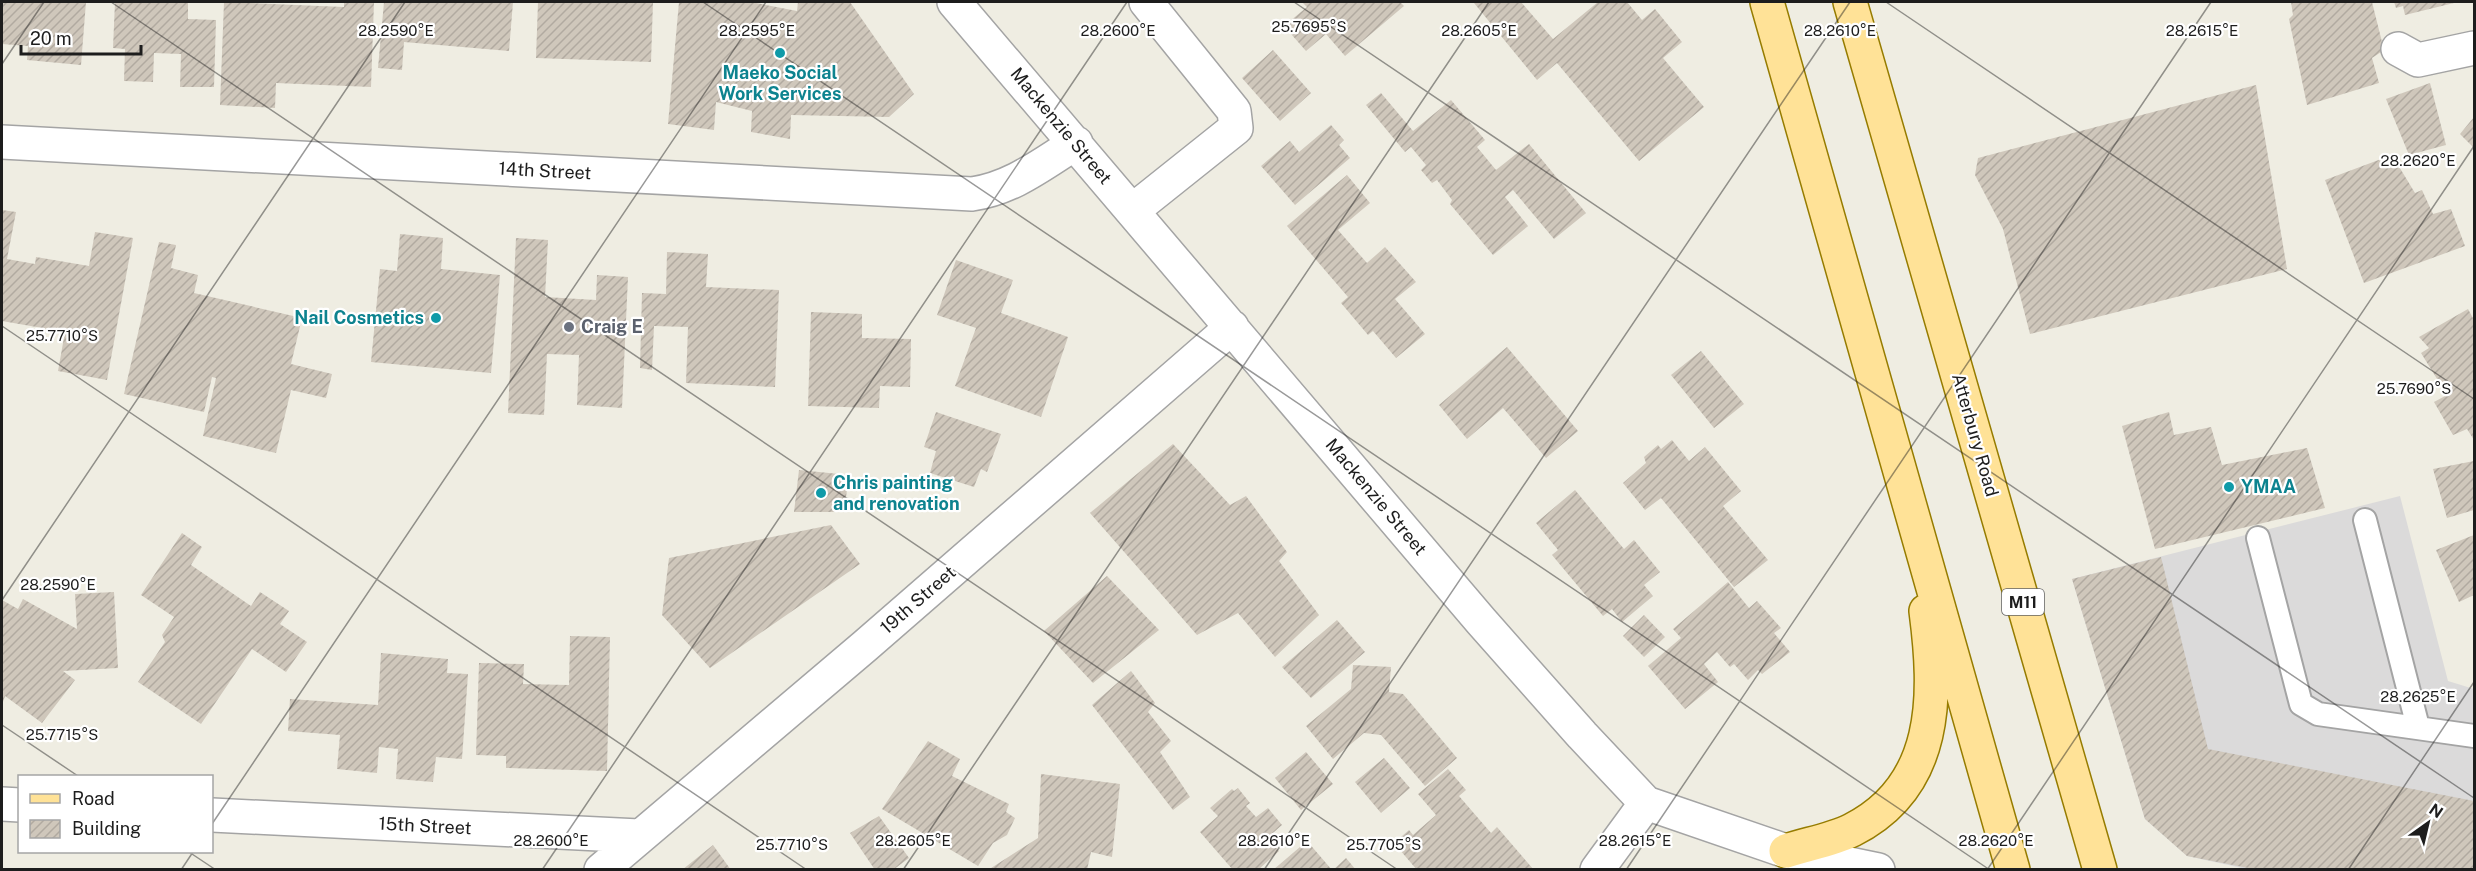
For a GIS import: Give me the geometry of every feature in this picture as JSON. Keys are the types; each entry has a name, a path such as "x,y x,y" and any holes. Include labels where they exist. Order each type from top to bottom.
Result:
{"main road":[{"path":"1767,2 2013,870"},
{"name":"Atterbury Road","path":"1850,2 2100,870"},
{"path":"1786,851 1850,831 1871,819 1893,799 1913,772 1928,733 1930,694 1929,634 1915,518"}],"street":[{"name":"Mackenzie Street","path":"954,2 1481,621 1582,735 1647,803 1786,851 1878,870"},
{"path":"1132,211 1236,128 1234,111 1146,2"},
{"path":"2398,49 2418,60 2475,48"},
{"name":"14th Street","path":"2,142 972,194 995,190 1014,183 1076,143"},
{"name":"19th Street","path":"601,870 874,638 1232,327"},
{"path":"1597,870 1647,803"},
{"path":"2,804 18,805"},
{"name":"15th Street","path":"213,815 639,836"}],"lane":[{"path":"2365,520 2418,727"},
{"path":"2258,538 2301,704 2318,714 2475,736"}],"shaded area":[{"path":"2400,496 2448,681 2474,689 2474,869 2251,870 2187,856 2145,819 2072,579"}],"building":[{"path":"2,2 86,2 81,65 27,60 28,46 2,44"},
{"path":"115,2 188,2 188,19 216,20 214,87 180,87 181,54 154,53 153,82 124,81 125,49 113,48"},
{"path":"224,2 344,7 344,2 374,2 371,87 276,83 275,108 220,105"},
{"path":"384,2 513,2 509,51 404,42 402,70 378,68"},
{"path":"538,2 653,2 651,62 536,58"},
{"name":"Maeko Social Work Services","path":"679,2 751,2 797,11 798,2 850,2 914,94 889,117 791,115 790,139 751,132 752,111 716,102 714,130 668,124"},
{"path":"1302,2 1400,2 1404,6 1345,56 1326,34 1306,51 1284,26 1307,7"},
{"path":"1521,2 1553,39 1598,2 1627,2 1642,20 1655,9 1682,42 1663,58 1704,107 1639,161 1557,63 1537,80 1474,3"},
{"path":"2291,2 2372,2 2384,50 2372,58 2379,83 2307,105 2289,19 2293,15"},
{"path":"2394,2 2458,2 2405,15 2403,6 2396,8"},
{"path":"1273,50 1311,93 1280,121 1242,78"},
{"path":"2430,83 2446,145 2409,155 2386,99"},
{"path":"2256,85 2287,269 2030,334 2003,229 1975,175 1978,158"},
{"path":"1381,93 1413,131 1451,100 1485,140 1477,147 1496,170 1529,144 1586,213 1554,239 1513,190 1505,197 1528,226 1493,255 1450,204 1452,200 1437,180 1432,183 1421,170 1426,165 1411,147 1405,152 1366,105"},
{"path":"2474,117 2474,148 2460,134"},
{"path":"1331,125 1344,140 1339,145 1350,158 1295,205 1261,166 1290,141 1299,152"},
{"path":"2392,155 2415,193 2422,190 2433,214 2451,209 2465,246 2364,283 2325,180"},
{"path":"1347,175 1370,203 1338,230 1367,263 1385,247 1416,282 1395,299 1425,334 1396,358 1373,331 1368,335 1341,303 1348,297 1287,226"},
{"path":"2,210 16,212 7,259 35,264 36,257 89,266 95,232 133,238 107,380 58,371 65,332 2,321"},
{"name":"Nail Cosmetics","path":"400,234 443,238 441,269 500,275 491,373 371,362 380,269 397,271"},
{"name":"Craig E","path":"516,238 548,240 545,297 596,300 597,275 628,277 622,408 577,405 579,355 547,354 544,415 508,413"},
{"path":"159,242 176,245 171,268 198,275 194,293 302,318 291,364 332,374 326,398 291,390 276,453 203,436 216,378 212,377 204,412 124,394"},
{"path":"667,252 708,254 706,287 779,290 775,387 686,383 688,327 654,326 652,370 640,368 642,293 666,294"},
{"path":"956,260 1013,280 1001,313 1068,337 1041,417 955,386 976,328 937,315"},
{"path":"2468,309 2474,320 2474,440 2467,429 2453,435 2434,402 2447,395 2421,353 2429,348 2419,337"},
{"path":"811,312 862,314 862,338 911,339 910,387 880,386 879,408 808,406"},
{"path":"1507,347 1578,431 1546,458 1503,408 1467,439 1439,405"},
{"path":"1701,351 1744,404 1714,428 1671,375"},
{"path":"936,412 1001,434 987,472 981,469 974,487 930,473 936,451 924,447"},
{"name":"YMAA","path":"2169,412 2174,435 2211,427 2222,465 2307,448 2325,508 2155,549 2122,426"},
{"path":"1672,440 1689,461 1705,447 1741,491 1723,506 1768,560 1734,587 1661,498 1645,510 1623,483 1646,463 1644,457 1658,445 1661,449"},
{"path":"1173,444 1230,505 1246,496 1287,552 1279,561 1319,615 1275,657 1238,613 1197,635 1090,513"},
{"path":"2474,461 2474,510 2447,518 2433,469"},
{"name":"Chris painting and renovation","path":"799,470 849,475 844,512 794,512"},
{"path":"1575,490 1624,549 1634,540 1660,572 1644,585 1653,596 1622,622 1612,609 1603,616 1552,555 1558,550 1536,523"},
{"path":"831,525 860,564 710,668 662,615 669,558"},
{"path":"182,533 202,547 191,565 251,606 260,592 289,611 280,624 307,642 286,672 252,649 201,724 138,682 165,642 162,635 174,617 141,595"},
{"path":"2474,535 2474,595 2459,602 2436,550"},
{"path":"2161,557 2208,749 2474,801 2474,870 2258,870 2187,856 2145,819 2072,579"},
{"path":"1107,576 1159,630 1093,683 1044,631"},
{"path":"1728,582 1749,608 1757,601 1781,628 1774,633 1790,652 1762,674 1758,670 1748,680 1734,664 1730,667 1717,652 1704,664 1718,682 1685,709 1648,666 1681,638 1673,629"},
{"path":"114,592 118,668 63,671 75,680 42,723 5,696 2,705 2,600 18,609 23,599 77,629 75,594"},
{"path":"1644,615 1665,637 1644,657 1623,636"},
{"path":"1337,620 1365,652 1311,698 1282,667"},
{"path":"570,636 610,637 607,771 506,768 506,756 476,755 479,663 524,664 523,684 569,685"},
{"path":"381,653 448,659 447,673 468,674 462,759 436,757 433,782 396,779 398,749 379,747 377,773 337,769 340,735 288,731 290,699 378,705"},
{"path":"1353,665 1391,667 1389,692 1403,694 1457,758 1425,786 1381,735 1364,733 1333,759 1306,726 1351,689"},
{"path":"1131,671 1155,703 1148,712 1171,741 1160,752 1190,797 1173,810 1092,705"},
{"path":"928,741 960,759 952,776 1009,804 1006,812 1015,818 1007,835 993,843 978,866 882,809"},
{"path":"1306,752 1333,784 1301,810 1275,778"},
{"path":"1384,758 1410,788 1381,813 1355,782"},
{"path":"1448,769 1466,790 1459,796 1491,833 1497,827 1534,870 1417,870 1394,843 1409,830 1413,835 1436,815 1418,794"},
{"path":"1041,774 1120,784 1112,857 1091,852 1087,870 988,870 1038,838"},
{"path":"1238,788 1250,803 1246,806 1256,817 1268,808 1282,825 1267,838 1279,851 1258,870 1233,870 1200,832 1218,816 1210,808 1232,789 1234,791"},
{"path":"879,816 909,858 893,870 875,870 850,833"},
{"path":"1307,841 1332,870 1273,870"},
{"path":"713,845 731,870 682,870"},
{"path":"1346,858 1356,870 1333,870"}],"place":[{"name":"Maeko Social Work Services","path":"780,53"},
{"name":"Nail Cosmetics","path":"436,318"},
{"name":"Craig E","path":"569,327"},
{"name":"YMAA","path":"2229,487"},
{"name":"Chris painting and renovation","path":"821,493"}]}
